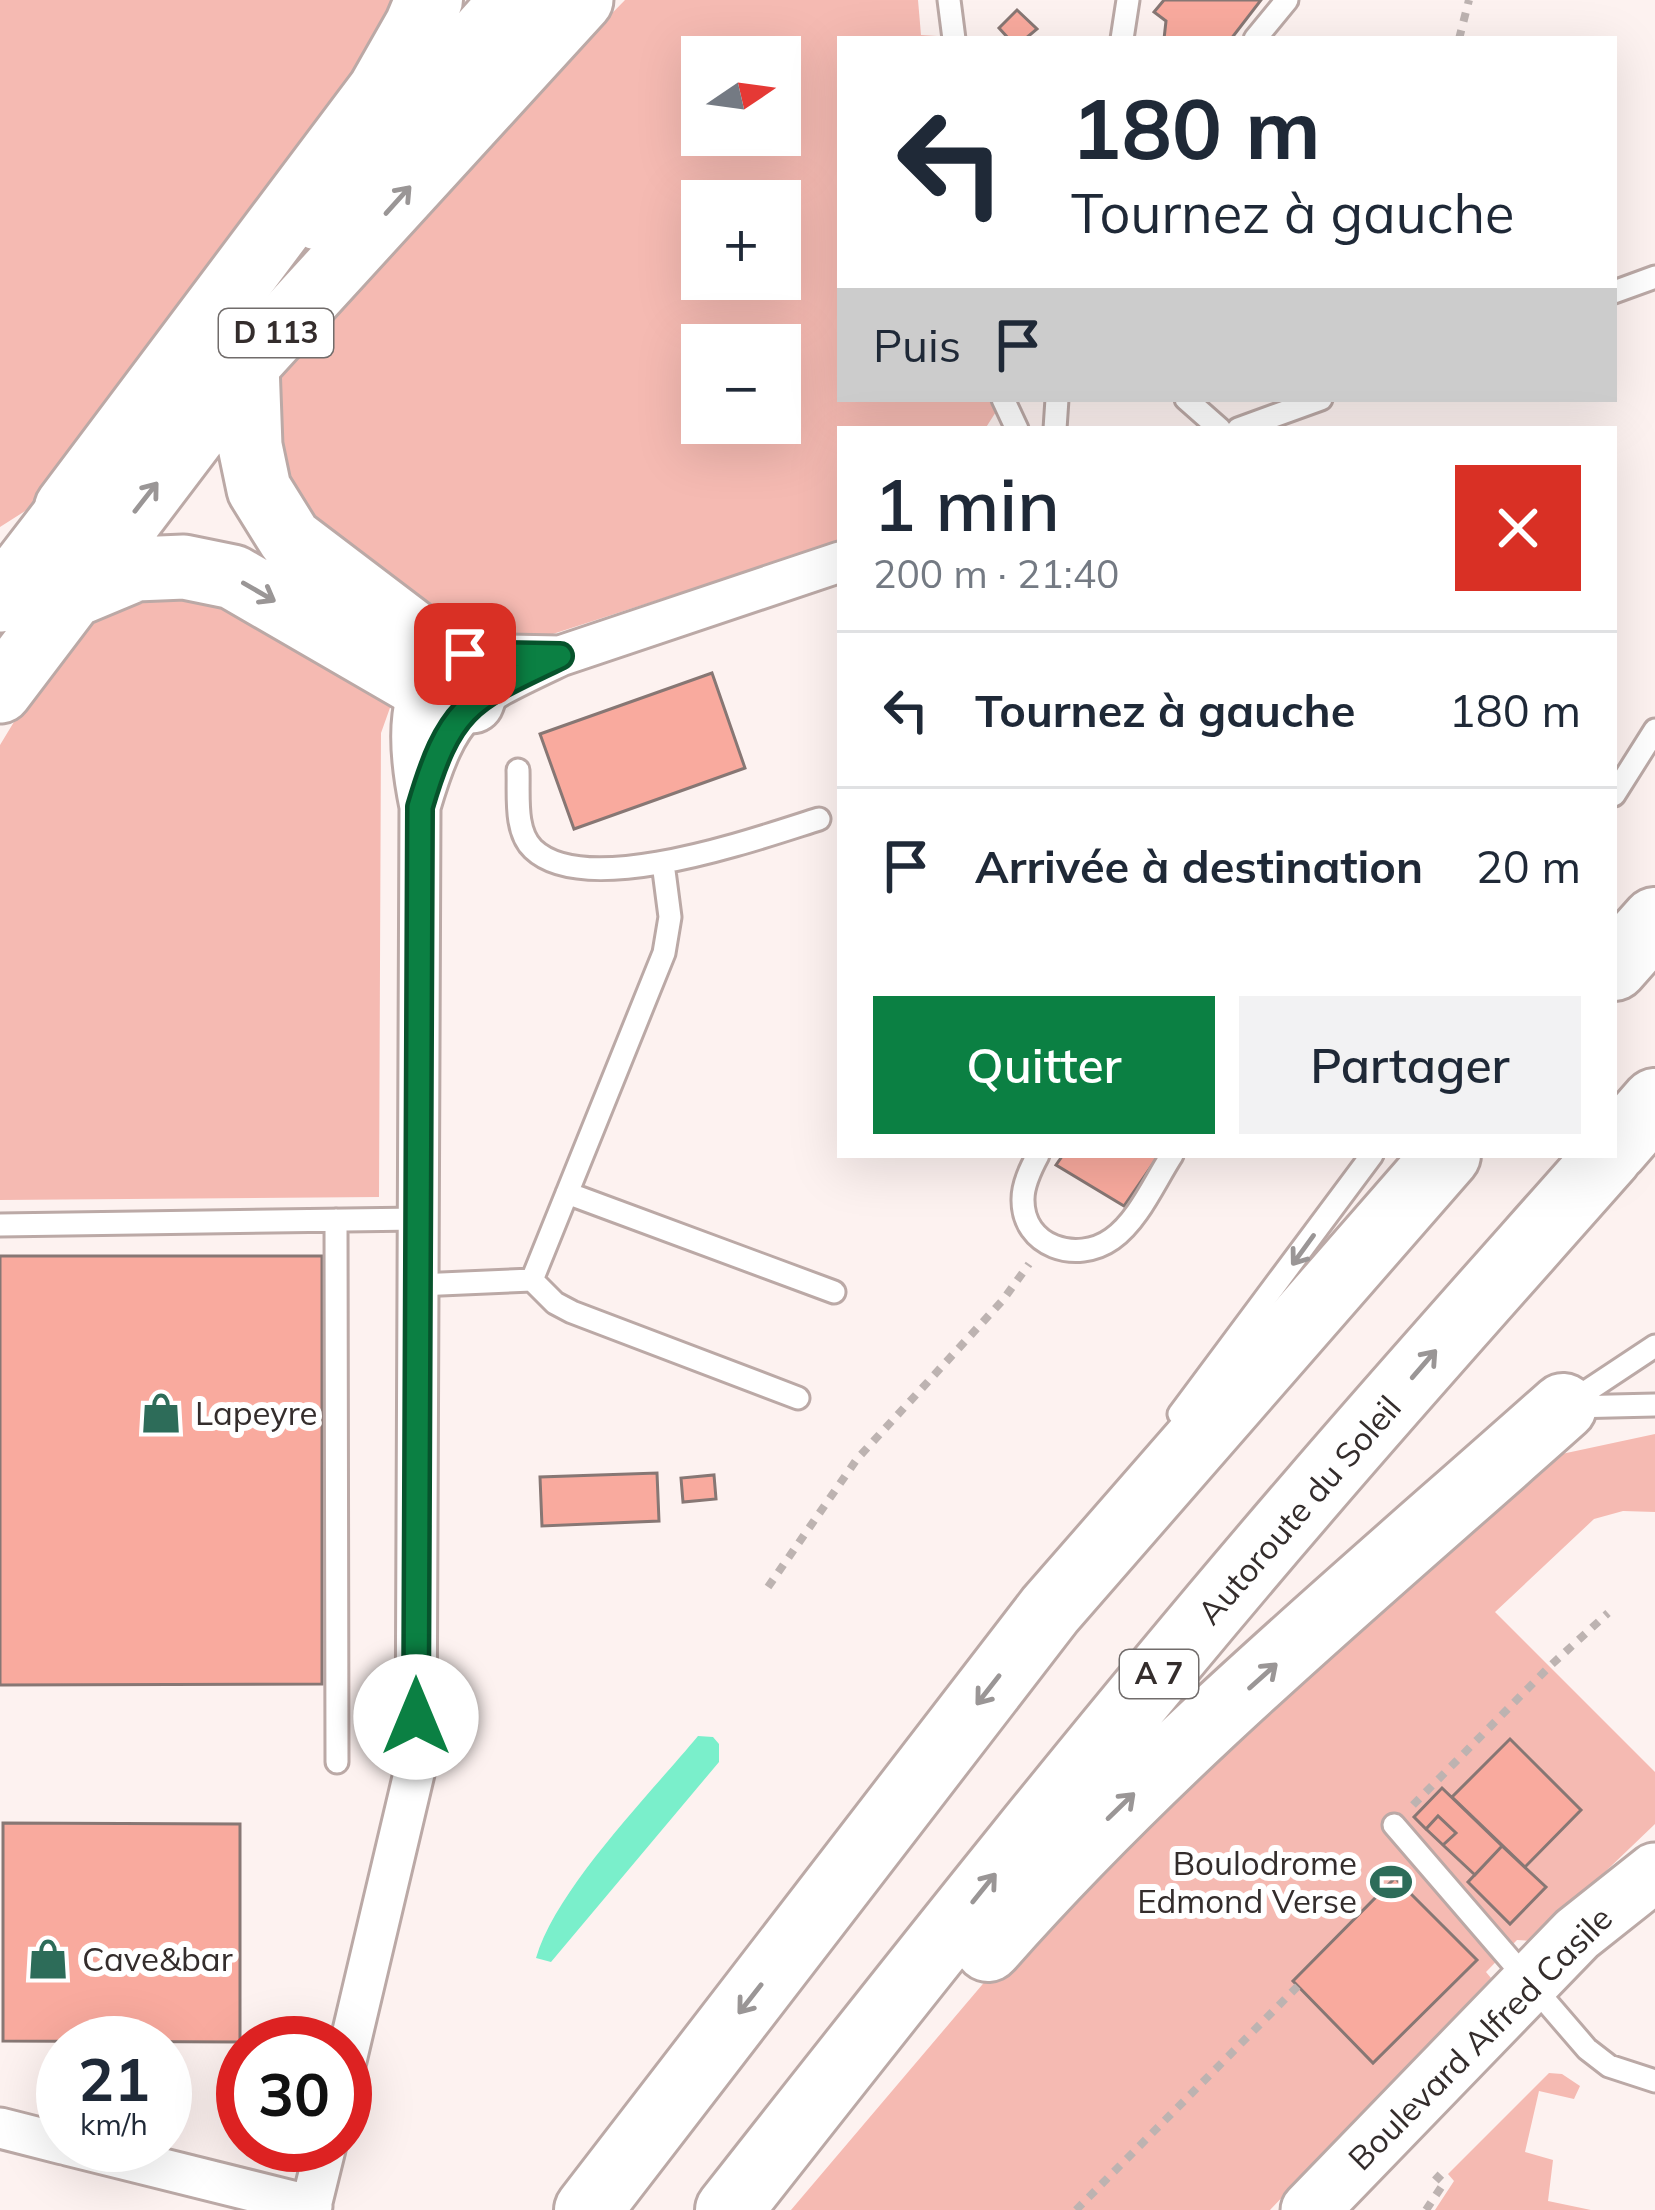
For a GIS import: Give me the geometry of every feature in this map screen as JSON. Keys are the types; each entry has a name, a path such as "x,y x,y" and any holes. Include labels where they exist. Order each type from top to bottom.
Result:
{"highway":[{"path":"68,508 381,91 429,0"},
{"path":"1617,964 1655,921"},
{"name":"Autoroute du Soleil","path":"1617,1145 1655,1102"},
{"path":"588,2210 1050,1610 1445,1158"},
{"name":"Autoroute du Soleil","path":"729,2210 940,1941 1161,1672 1606,1158"},
{"path":"744,2210 873,2079 1099,1827 1563,1407"}],"main road":[{"name":"D 113","path":"0,600 68,508 263,279 513,0"},
{"name":"D 113","path":"0,691 248,364 581,0"},
{"path":"248,364 250,446 259,489 290,539 415,634 448,681"},
{"path":"69,597 136,568 184,567 233,577 448,681"}],"street":[{"path":"357,2016 416,1765 420,807 411,741 448,681 560,656 837,563"},
{"path":"420,807 446,737 448,681"},
{"name":"Boulevard Alfred Casile","path":"1360,2210 1541,1997 1577,1934 1655,1872"},
{"name":"Boulevard Alfred Casile","path":"1310,2210 1655,1899"},
{"path":"0,2128 36,2137"},
{"path":"170,2172 311,2208 320,2172"}],"lane":[{"path":"949,0 954,36"},
{"path":"1123,36 1129,0"},
{"path":"1257,36 1287,0"},
{"path":"1617,291 1655,277"},
{"path":"1189,402 1217,426"},
{"path":"1246,426 1313,402"},
{"path":"1617,790 1655,730"},
{"path":"518,770 520,825 532,849 557,863 591,869 662,863 819,819"},
{"path":"532,1280 664,953 670,917 662,863"},
{"path":"1037,1158 1022,1201 1030,1226 1045,1244 1067,1252 1092,1249 1114,1238 1170,1158"},
{"path":"1166,1434 1370,1158"},
{"path":"567,1193 835,1292"},
{"path":"336,1220 337,1762"},
{"path":"0,1225 418,1220"},
{"path":"418,1285 532,1280 555,1304 572,1312 798,1398"},
{"path":"1563,1407 1655,1346"},
{"path":"1563,1407 1655,1405"},
{"path":"1050,1610 1140,1473"},
{"path":"1394,1825 1587,2049 1609,2066 1655,2080"}],"path":[{"path":"1460,36 1468,0"},
{"path":"768,1587 857,1459 1003,1300 1045,1244"},
{"path":"1394,1825 1608,1612"},
{"path":"1076,2210 1298,1986"},
{"path":"1426,2210 1444,2183 1430,2170"}],"shaded area":[{"path":"0,0 398,0 350,89 44,499 0,527"},
{"path":"625,0 918,0 921,35 937,36 837,36 837,402 993,402 999,407 987,426 837,426 837,542 525,643 485,642 308,538 263,401 277,371 493,135"},
{"path":"183,578 373,677 391,705 381,733 379,1197 0,1200 0,745 46,669 85,617"},
{"name":"Boulodrome Edmond Verse","path":"1655,1434 1655,1512 1623,1511 1594,1519 1495,1612 1655,1772 1655,1824 1533,1941 1517,1940 1486,1972 1491,1978 1270,2210 791,2210 1038,1919 1121,1831 1557,1455"},
{"path":"698,1736 713,1737 719,1744 719,1762 551,1962 536,1958 583,1873"},
{"path":"1549,2073 1562,2074 1580,2086 1574,2099 1539,2091 1525,2152 1553,2160 1548,2201 1591,2210 1435,2210 1454,2181 1448,2174"}],"building":[{"path":"1164,0 1261,0 1233,36 1164,36 1166,21 1154,12"},
{"path":"1017,10 1037,29 1029,36 1006,36 999,28"},
{"path":"712,673 745,768 574,829 540,734"},
{"path":"1061,1158 1157,1158 1124,1206 1056,1165"},
{"name":"Lapeyre","path":"0,1256 322,1256 322,1684 0,1685"},
{"path":"657,1473 659,1521 542,1526 540,1477"},
{"path":"714,1475 716,1499 683,1502 681,1478"},
{"path":"1510,1739 1581,1810 1525,1867 1452,1797"},
{"path":"1442,1788 1502,1846 1475,1875 1443,1845 1456,1833 1438,1816 1426,1829 1414,1817"},
{"path":"1438,1816 1456,1833 1443,1845 1426,1829"},
{"path":"3,1823 240,1824 240,2016 216,2016 216,2042 192,2042 192,2016 36,2016 36,2041 3,2041"},
{"path":"1502,1846 1546,1887 1510,1924 1468,1882"},
{"path":"1395,1878 1477,1960 1373,2063 1293,1981"}],"place":[{"name":"Lapeyre","path":"161,1413"},
{"name":"Boulodrome Edmond Verse","path":"1391,1882"},
{"name":"Cave&bar","path":"48,1959"}],"route":[{"path":"416,1717 420,807 446,737 472,701 560,656 465,654"}]}
